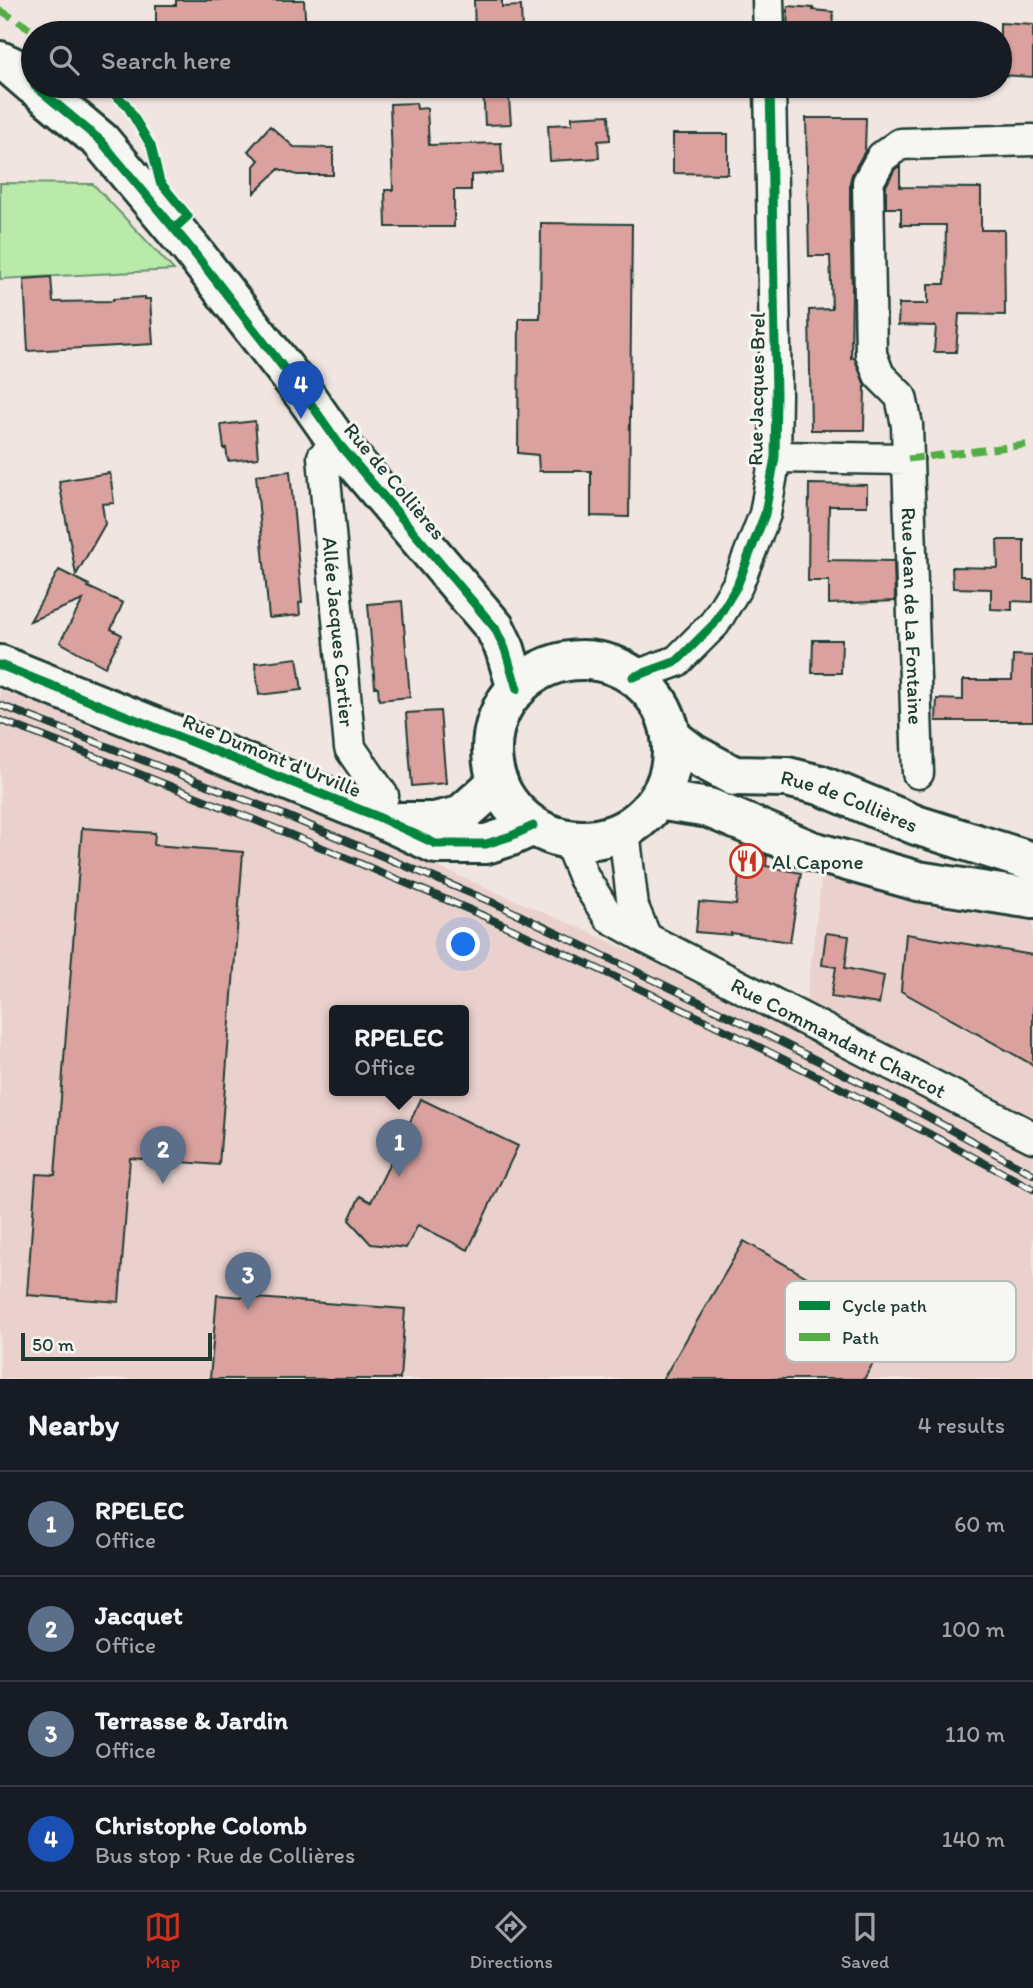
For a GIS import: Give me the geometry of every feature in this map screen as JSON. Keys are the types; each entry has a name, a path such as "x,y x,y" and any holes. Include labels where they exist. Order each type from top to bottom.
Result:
{"main road":[{"name":"Rue de Collières","path":"0,61 21,74"},
{"name":"Rue de Collières","path":"50,98 101,141 192,250 340,444 495,628 505,649 517,689"},
{"path":"581,661 619,668 634,677 648,689 660,706 671,737 671,765 657,800 637,822 624,831 599,839 551,832 518,813 498,782 492,746 496,725 505,704 517,689 543,670 557,664 581,661"},
{"name":"Rue Dumont d'Urville","path":"0,665 382,819 436,844 486,844 511,836 551,832"},
{"name":"Rue de Collières","path":"671,737 694,754 734,776 787,777 820,785 916,825 1033,862"},
{"name":"Rue Dumont d'Urville","path":"382,819 434,822 460,816 498,782"},
{"path":"657,800 709,808 812,851 918,881 1033,899"}],"street":[{"path":"768,0 769,21"},
{"name":"Rue Jacques Brel","path":"634,677 677,662 714,624 737,586 765,514 775,457 776,381 770,98"},
{"name":"Rue Jean de La Fontaine","path":"918,773 907,425 901,397 879,375 871,354 868,182 881,157 900,144 1033,140"},
{"name":"Allée Jacques Cartier","path":"340,444 323,457 350,748 383,796 382,819"},
{"path":"775,457 908,459"},
{"path":"624,831 633,907 646,938"},
{"name":"Rue Commandant Charcot","path":"551,832 609,917 1033,1137"}],"shaded area":[{"path":"0,690 233,779 587,931 912,1085 1033,1153 1033,1379 0,1379"},
{"path":"822,875 942,909 1033,920 1033,1120 806,1003"}],"green space":[{"path":"0,183 93,184 174,270 0,279"}],"building":[{"path":"176,0 304,0 305,21 156,21 156,5 176,5"},
{"path":"474,0 502,0 502,7 521,6 522,21 475,21"},
{"path":"788,6 833,12 833,21 787,21"},
{"path":"1012,24 1033,25 1033,77 1012,76"},
{"path":"484,98 509,98 511,124 485,125"},
{"path":"416,103 417,109 427,108 429,145 501,143 503,173 471,175 471,190 454,190 454,227 386,227 385,190 393,190 390,104"},
{"path":"609,115 610,140 598,141 599,158 550,161 548,125 572,124 572,117"},
{"path":"806,118 866,118 865,151 850,182 851,358 854,357 865,386 864,430 811,430 809,310 832,309 830,256 809,256"},
{"path":"270,126 294,147 333,148 333,175 297,175 279,169 254,193 254,166 259,160 248,151"},
{"path":"673,134 728,134 728,174 673,173"},
{"path":"900,166 900,187 981,188 981,230 1004,230 1005,315 959,314 956,352 934,352 936,326 898,325 899,304 928,304 928,284 945,284 946,225 901,225 901,208 886,208 886,186 895,169"},
{"path":"541,223 632,224 629,517 591,516 591,471 539,471 538,455 518,453 519,318 540,318"},
{"path":"51,277 53,302 113,301 145,297 150,299 153,344 28,351 24,279"},
{"path":"255,421 258,458 228,461 221,425"},
{"path":"290,471 302,602 299,603 300,615 269,618 256,475"},
{"path":"110,473 114,503 102,504 105,524 76,575 59,481"},
{"path":"809,484 867,485 867,506 829,506 828,560 894,561 895,601 829,604 829,581 808,581"},
{"path":"997,540 1024,540 1024,580 1033,580 1033,602 1012,601 1012,610 991,609 991,589 953,588 952,567 998,568"},
{"path":"59,570 123,603 111,629 122,635 105,667 60,642 83,600 30,621"},
{"path":"402,601 410,697 379,700 378,687 375,687 368,604"},
{"path":"813,640 842,640 841,673 812,673"},
{"path":"1013,655 1033,656 1033,721 936,721 937,699 963,700 963,680 1012,680"},
{"path":"297,658 302,690 259,695 255,663"},
{"path":"440,711 446,783 412,786 406,713"},
{"path":"82,828 155,833 154,845 243,852 219,1165 130,1158 119,1302 27,1295 36,1174 55,1175"},
{"path":"741,851 767,856 766,866 801,873 790,942 731,933 696,932 699,902 736,905"},
{"path":"826,933 849,936 845,968 884,976 879,1004 831,997 836,967 822,965"},
{"path":"906,934 1033,955 1033,1065 901,991"},
{"path":"421,1099 518,1146 468,1250 418,1225 406,1248 371,1244 349,1220 360,1196 371,1202"},
{"path":"744,1241 814,1281 785,1281 785,1362 874,1362 864,1379 663,1379"},
{"path":"217,1295 405,1309 400,1379 210,1379"}],"railway":[{"path":"0,705 282,814 501,906 741,1022 917,1111 1033,1174"},
{"path":"0,720 321,847 481,915 767,1051 1033,1189"}],"marked path":[{"path":"0,10 21,23"},
{"path":"908,459 1033,444"}],"cycle path":[{"path":"49,98 101,141 192,250 304,394 339,444 495,628 505,649 517,689"},
{"path":"119,98 126,104 151,146 160,182 188,216 174,229"},
{"path":"633,677 677,661 714,624 737,586 765,514 775,457 776,395 770,98"},
{"path":"0,665 376,816 436,844 486,844 533,826"}],"place":[{"name":"Christophe Colomb","path":"301,419"},
{"name":"Al Capone","path":"747,861"},
{"name":"RPELEC","path":"399,1177"},
{"name":"Jacquet","path":"163,1184"},
{"name":"Terrasse & Jardin","path":"248,1310"}]}
